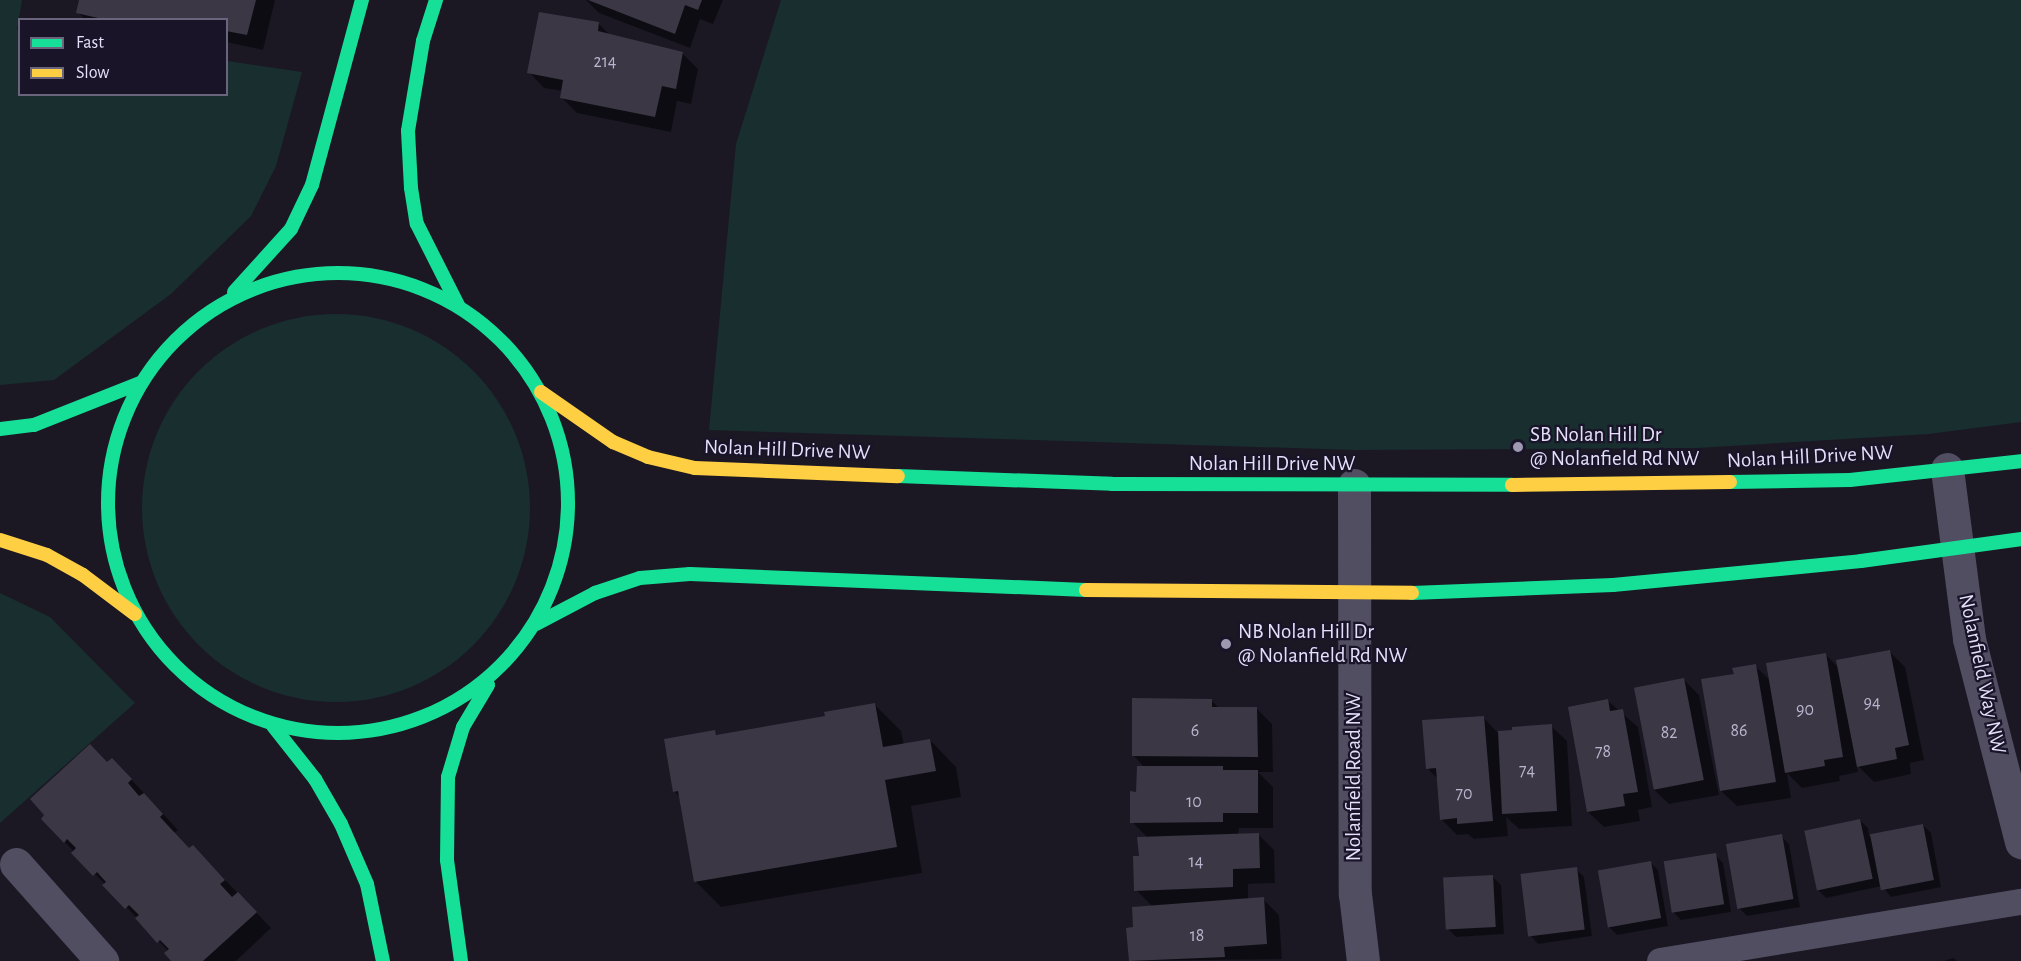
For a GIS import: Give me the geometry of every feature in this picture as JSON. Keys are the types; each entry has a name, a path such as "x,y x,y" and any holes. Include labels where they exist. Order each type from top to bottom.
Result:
{"street":[{"path":"362,0 312,185 291,229 227,300 178,335 140,382 116,438 107,498 114,558 135,614 170,663 218,701 273,726 332,735 393,728 449,706 497,671"},
{"path":"436,0 423,41 408,131 411,188 417,224 458,305"},
{"path":"227,300 283,278 343,271 403,281 458,305 505,343 541,392 562,448 569,508 560,568 536,624 497,671 463,727 448,777 447,851 461,961"},
{"path":"0,429 34,425 140,382"},
{"name":"Nolan Hill Drive NW","path":"541,392 613,442 648,457 695,468 1112,484 1534,485 1850,480 2021,461"},
{"name":"Nolanfield Way NW","path":"1947,469 1970,639 2021,842"},
{"name":"Nolanfield Road NW","path":"1354,485 1352,593 1355,894 1363,961"},
{"path":"536,624 595,593 640,578 690,574 1049,590 1436,593 1613,585 1861,561 2021,539"},
{"path":"0,540 47,555 74,570 135,614"},
{"path":"273,726 315,778 341,824 367,884 383,961"},
{"path":"16,864 102,961"}],"lane":[{"path":"1660,961 1697,958 2021,902"}],"green space":[{"path":"0,0 22,0 17,30 18,96 228,96 228,61 302,72 276,166 251,216 171,294 54,380 0,385"},
{"path":"781,0 2021,0 2021,422 1929,434 1697,448 1355,450 709,430 736,144"},
{"path":"336,314 374,318 410,329 444,347 473,371 497,400 515,434 526,470 530,508 526,546 515,582 497,616 473,645 444,669 410,687 374,698 336,702 298,698 262,687 228,669 199,645 175,616 157,582 146,546 142,508 146,470 157,434 175,400 199,371 228,347 262,329 298,318"},
{"path":"0,593 50,617 135,703 0,823"}],"building":[{"path":"79,0 256,0 247,35 228,31 228,18 98,18 76,13"},
{"path":"588,0 702,0 698,10 685,5 675,34"},
{"path":"539,12 599,22 598,31 683,52 676,89 662,86 655,117 560,98 563,80 527,73"},
{"path":"1890,650 1909,745 1895,748 1897,759 1857,767 1836,660"},
{"path":"1826,653 1843,757 1824,760 1825,766 1785,773 1766,663"},
{"path":"1756,664 1776,782 1720,791 1701,679 1734,674 1732,668"},
{"path":"1684,678 1704,780 1654,790 1634,688"},
{"path":"1132,698 1212,699 1212,707 1257,707 1258,757 1132,756"},
{"path":"1608,699 1610,711 1623,709 1638,792 1623,794 1625,806 1587,812 1568,707"},
{"path":"875,703 883,747 930,739 936,771 885,780 897,847 694,882 678,791 673,792 664,739 715,730 716,735 825,716 824,712"},
{"path":"1484,716 1493,821 1457,824 1457,818 1440,820 1436,768 1426,769 1422,720"},
{"path":"1552,724 1557,811 1502,814 1498,731 1512,730 1512,727"},
{"path":"90,744 107,762 112,758 132,779 128,783 139,796 144,793 163,814 160,817 189,848 193,845 225,880 220,884 232,897 238,892 257,912 203,961 171,961 164,953 169,949 160,940 157,943 135,918 139,915 129,905 125,909 102,885 106,882 97,872 93,876 71,853 76,848 67,839 64,843 41,819 44,815 30,799"},
{"path":"1137,766 1223,766 1223,770 1258,770 1258,813 1223,813 1223,822 1130,823 1130,791 1136,792"},
{"path":"1860,819 1873,879 1817,891 1804,831"},
{"path":"1923,824 1934,880 1881,890 1870,834"},
{"path":"1259,833 1260,868 1233,869 1233,887 1134,891 1133,856 1139,856 1137,837"},
{"path":"1782,834 1793,899 1737,909 1726,844"},
{"path":"1716,853 1724,904 1672,913 1664,861"},
{"path":"1651,861 1661,918 1608,927 1598,870"},
{"path":"1577,867 1585,930 1528,936 1520,874"},
{"path":"1493,875 1496,927 1446,930 1443,878"},
{"path":"1264,897 1267,944 1224,947 1225,957 1129,961 1126,928 1133,927 1132,907"}],"traffic: fast":[{"path":"234,292 291,229 312,185 362,0"},
{"path":"436,0 423,41 408,131 411,188 417,224 458,305"},
{"path":"338,273 383,277 426,290 466,312 501,340 529,375 551,415 564,458 568,503 564,548 551,591 529,631 501,666 466,694 426,716 383,729 338,733 293,729 250,716 210,694 175,666 147,631 125,591 112,548 108,503 112,458 125,415 147,375 175,340 210,312 250,290 293,277 338,273"},
{"path":"0,429 34,425 140,383"},
{"path":"1730,482 1850,480 2021,461"},
{"path":"898,476 1112,484 1512,485"},
{"path":"1412,593 1613,585 1861,561 2021,539"},
{"path":"536,624 595,593 640,578 690,574 1086,590"},
{"path":"461,961 447,860 448,777 463,727 488,685"},
{"path":"273,726 315,779 341,824 367,884 383,961"}],"traffic: slow":[{"path":"541,392 613,442 648,457 695,468 898,476"},
{"path":"1512,485 1730,482"},
{"path":"0,540 47,555 83,575 135,614"},
{"path":"1086,590 1412,593"}],"place":[{"name":"SB Nolan Hill Dr @ Nolanfield Rd NW","path":"1518,447"},
{"name":"NB Nolan Hill Dr @ Nolanfield Rd NW","path":"1226,644"}]}
